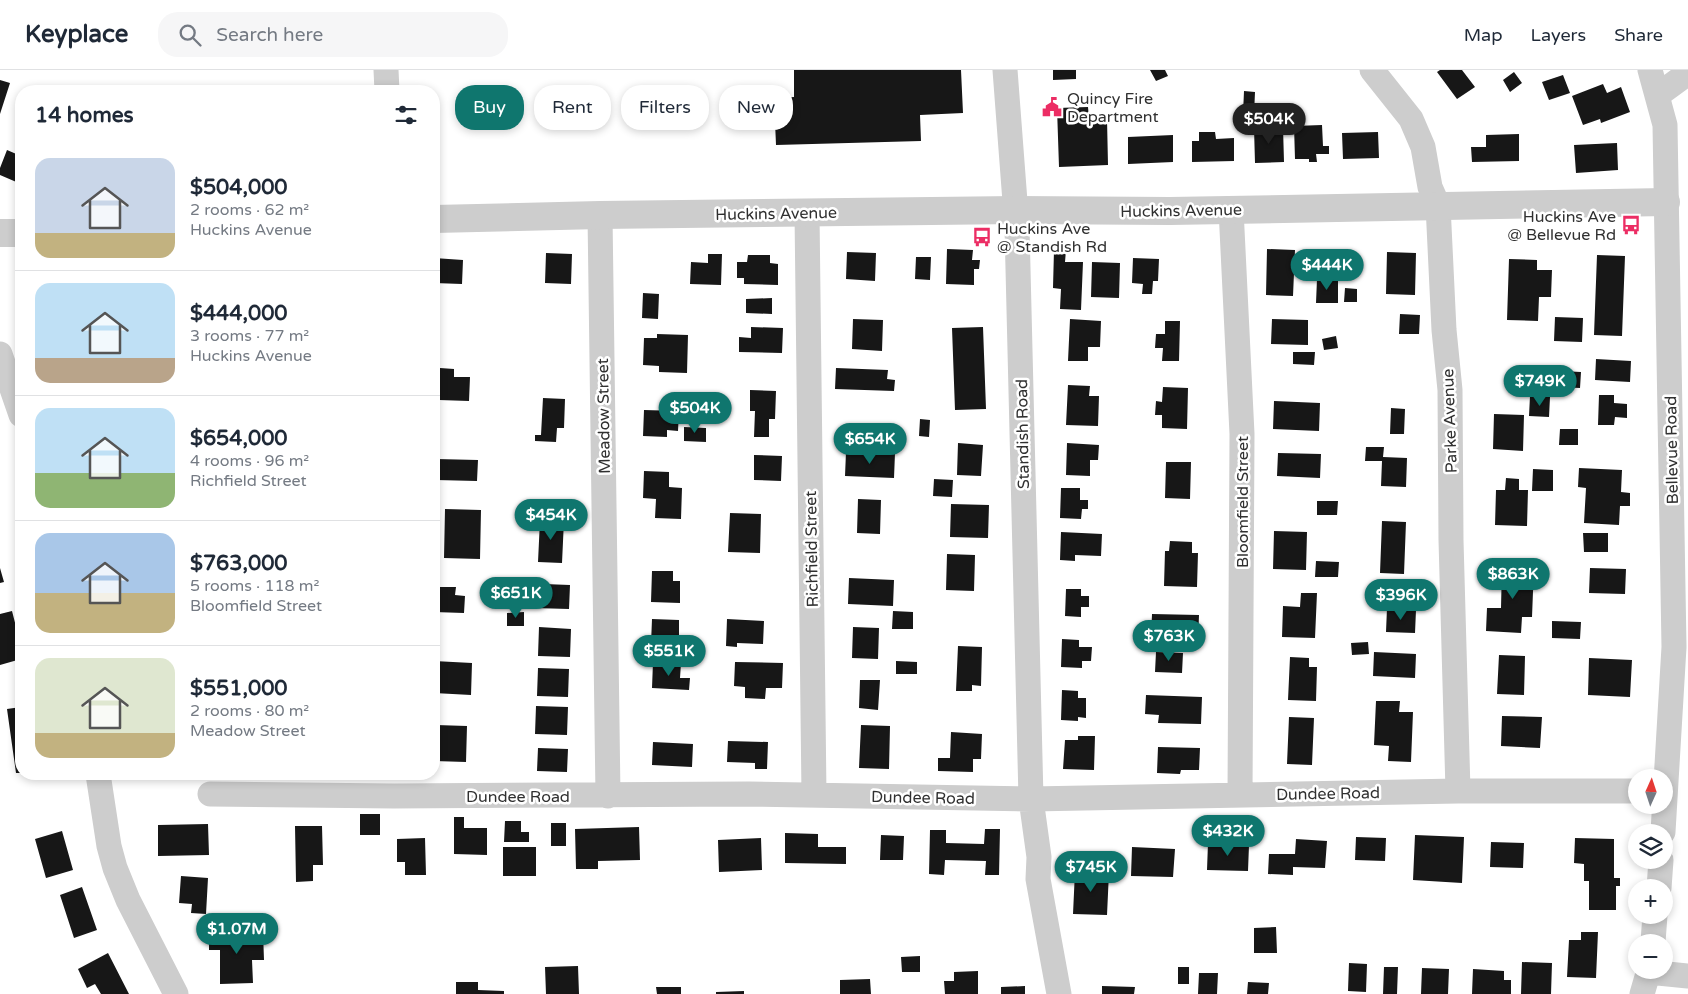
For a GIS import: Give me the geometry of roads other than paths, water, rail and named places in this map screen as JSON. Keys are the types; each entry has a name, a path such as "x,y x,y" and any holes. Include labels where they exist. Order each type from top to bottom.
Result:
{"street":[{"path":"386,70 387,85"},
{"name":"Standish Road","path":"1005,70 1016,210 1031,799 1039,857 1038,879 1059,994"},
{"name":"Parke Avenue","path":"1372,70 1411,119 1423,147 1430,187 1438,205 1444,330 1450,390 1451,540 1458,791"},
{"name":"Bellevue Road","path":"1650,70 1665,125 1677,199 1681,647 1667,769"},
{"path":"1658,95 1688,73"},
{"name":"Huckins Avenue","path":"440,219 600,215 1231,209 1677,199"},
{"name":"Bloomfield Street","path":"1231,209 1242,434 1240,795"},
{"name":"Richfield Street","path":"807,213 814,796"},
{"name":"Meadow Street","path":"600,215 608,796"},
{"path":"0,233 15,233"},
{"path":"0,354 15,398"},
{"path":"99,780 109,846 115,868 125,894 176,994"},
{"name":"Dundee Road","path":"210,794 394,785 608,796 749,794 1031,799 1458,791 1628,791"},
{"path":"1673,977 1688,976"}],"place":[{"name":"Quincy Fire Department","path":"1052,107"},
{"name":"Huckins Ave @ Bellevue Rd","path":"1631,225"},
{"name":"Huckins Ave @ Standish Rd","path":"982,237"}]}
